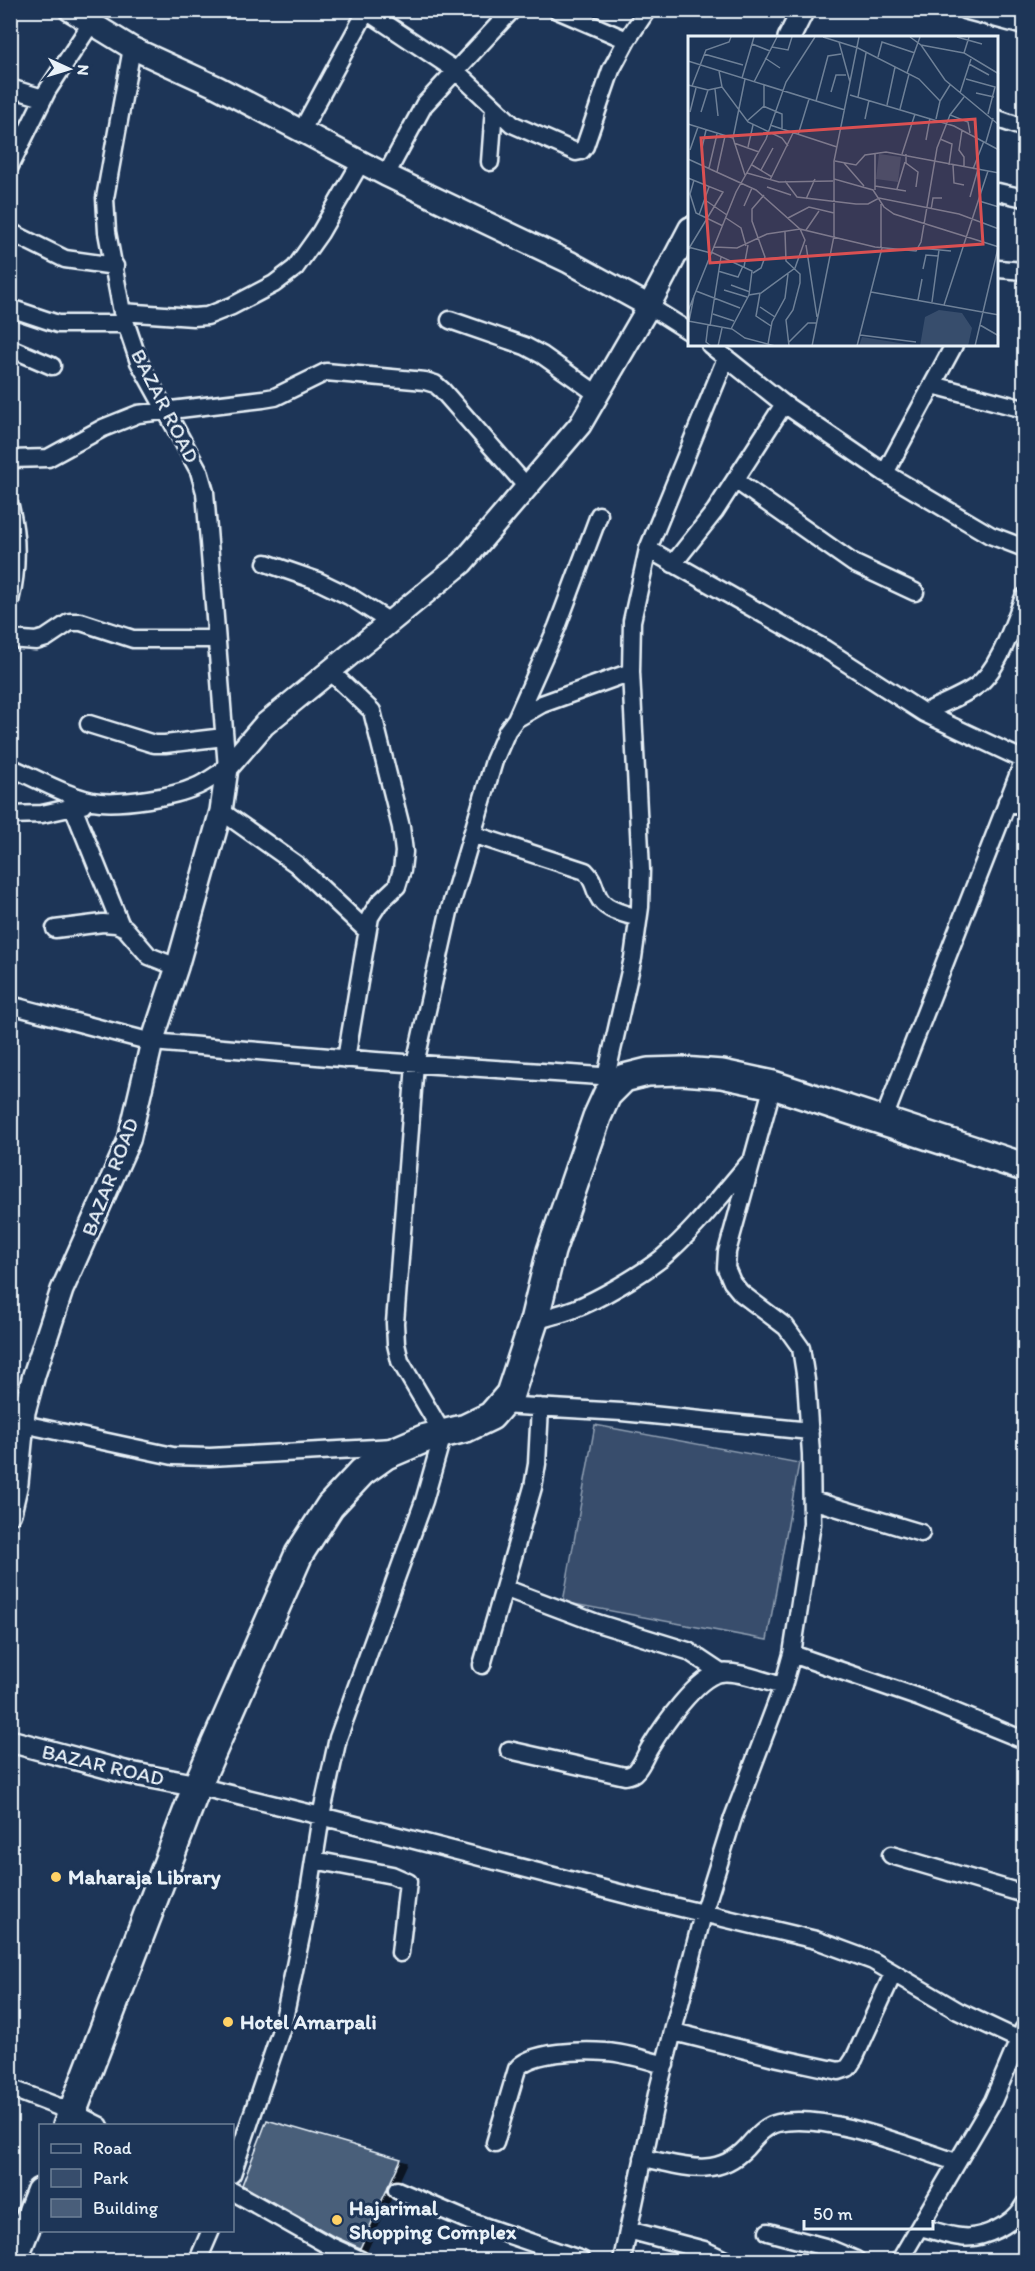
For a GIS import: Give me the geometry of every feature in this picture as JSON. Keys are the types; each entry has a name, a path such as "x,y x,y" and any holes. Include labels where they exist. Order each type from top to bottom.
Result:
{"highway":[{"path":"69,2119 197,1786 299,1554 330,1506 362,1472 386,1455 406,1446 426,1438 466,1428 491,1416 510,1394 534,1321 551,1251 597,1117 615,1077 648,1072 682,1071 722,1074 773,1085 1024,1167"},
{"path":"13,2260 39,2195"}],"street":[{"path":"386,175 424,105 512,10"},
{"path":"558,10 627,40"},
{"path":"302,129 366,11 455,70 494,108 521,129 568,149 581,151 611,70 647,10"},
{"path":"790,36 803,10"},
{"path":"964,10 1024,26"},
{"path":"10,165 83,15 132,48 218,87 386,175 569,262 649,306 688,331"},
{"name":"BAZAR ROAD","path":"10,1513 17,1483 19,1430 34,1375 62,1290 129,1140 152,1042 177,967 221,812 227,768 205,492 199,471 140,362 124,318 107,232 105,198 132,48"},
{"path":"10,88 43,98"},
{"path":"490,162 494,108"},
{"path":"999,119 1024,128"},
{"path":"10,308 58,324 124,318 207,316 232,306 274,284 291,272 337,206 362,162"},
{"path":"999,192 1024,198"},
{"path":"10,232 65,259 115,266"},
{"path":"10,815 42,814 99,802 136,800 176,792 196,787 227,768 264,725 462,563 580,425 649,306 688,232"},
{"path":"999,269 1022,270 1024,254"},
{"path":"450,320 525,346 542,355 597,394"},
{"path":"711,346 784,404 885,473 990,535 1024,548"},
{"path":"885,473 953,346"},
{"path":"10,348 52,366"},
{"path":"10,1005 152,1042 345,1059 615,1077 633,958 641,870 631,672 632,621 648,549 726,358"},
{"path":"10,459 48,458 138,414 275,397 327,372 425,381 435,384 527,487"},
{"path":"933,385 1024,409"},
{"path":"673,564 715,511 784,404"},
{"path":"735,480 853,563 915,592"},
{"path":"10,506 18,546 10,601"},
{"path":"234,2168 283,2024 305,1917 321,1816 338,1738 424,1501 443,1434 400,1361 396,1344 400,1244 415,1064 449,912 494,761 507,731 516,719 557,627 599,515"},
{"path":"648,549 825,649 924,713 1024,760 884,1121"},
{"path":"266,564 318,581 349,596 390,622"},
{"path":"924,713 975,687 983,680 1000,655 1024,597"},
{"path":"10,639 36,641 46,638 70,622 81,622 133,639 216,639"},
{"path":"330,671 372,711 402,835 404,852 397,886 379,903 370,917 366,930 345,1059"},
{"path":"516,719 542,704 631,672"},
{"path":"89,724 154,744 224,737"},
{"path":"10,767 67,792 99,802"},
{"path":"1007,801 1024,807"},
{"path":"73,807 121,926 149,956 177,967"},
{"path":"221,812 296,864 366,930"},
{"path":"472,834 585,871 594,881 598,896 606,906 638,918"},
{"path":"55,929 103,923 121,926"},
{"path":"622,2260 643,2158 703,1914 733,1818 783,1686 792,1654 812,1524 810,1431 801,1348 786,1327 741,1293 732,1282 726,1268 727,1252 773,1085"},
{"path":"534,1321 580,1306 655,1263 698,1222 753,1159"},
{"path":"501,1405 622,1412 810,1431"},
{"path":"482,1665 533,1487 537,1464 540,1407"},
{"path":"19,1430 173,1456 210,1457 406,1446"},
{"path":"812,1500 921,1533"},
{"path":"504,1588 597,1623 688,1651 721,1673"},
{"path":"792,1654 920,1698 1024,1740"},
{"path":"509,1750 626,1776 639,1769 651,1746 681,1703 711,1676 721,1673 745,1676 783,1686"},
{"name":"BAZAR ROAD","path":"10,1741 125,1772 197,1786"},
{"path":"197,1786 703,1914 816,1940 873,1961 958,2011 1023,2036 993,2101 900,2260"},
{"path":"891,1854 1024,1894"},
{"path":"314,1860 392,1875 408,1882 400,1953"},
{"path":"674,2032 839,2071 848,2068 854,2059 893,1974"},
{"path":"495,2143 517,2069 522,2062 556,2054 605,2052 665,2065"},
{"path":"10,2088 69,2119 91,2124"},
{"path":"643,2158 697,2168 712,2168 728,2164 763,2130 775,2123 792,2120 863,2132 956,2162"},
{"path":"396,2190 468,2221 582,2260"},
{"path":"234,2192 359,2260"},
{"path":"920,2227 960,2237 974,2237 1010,2223 1019,2216 1024,2205"},
{"path":"628,2230 704,2250 725,2260"},
{"path":"198,2260 210,2232"},
{"path":"768,2232 825,2247 856,2260"}],"green space":[{"path":"595,1425 799,1463 767,1640 563,1602"}],"building":[{"name":"Hajarimal Shopping Complex","path":"267,2120 401,2159 360,2248 331,2235 242,2185"}],"place":[{"name":"Maharaja Library","path":"56,1877"},
{"name":"Hotel Amarpali","path":"228,2022"},
{"name":"Hajarimal Shopping Complex","path":"337,2220"}]}
